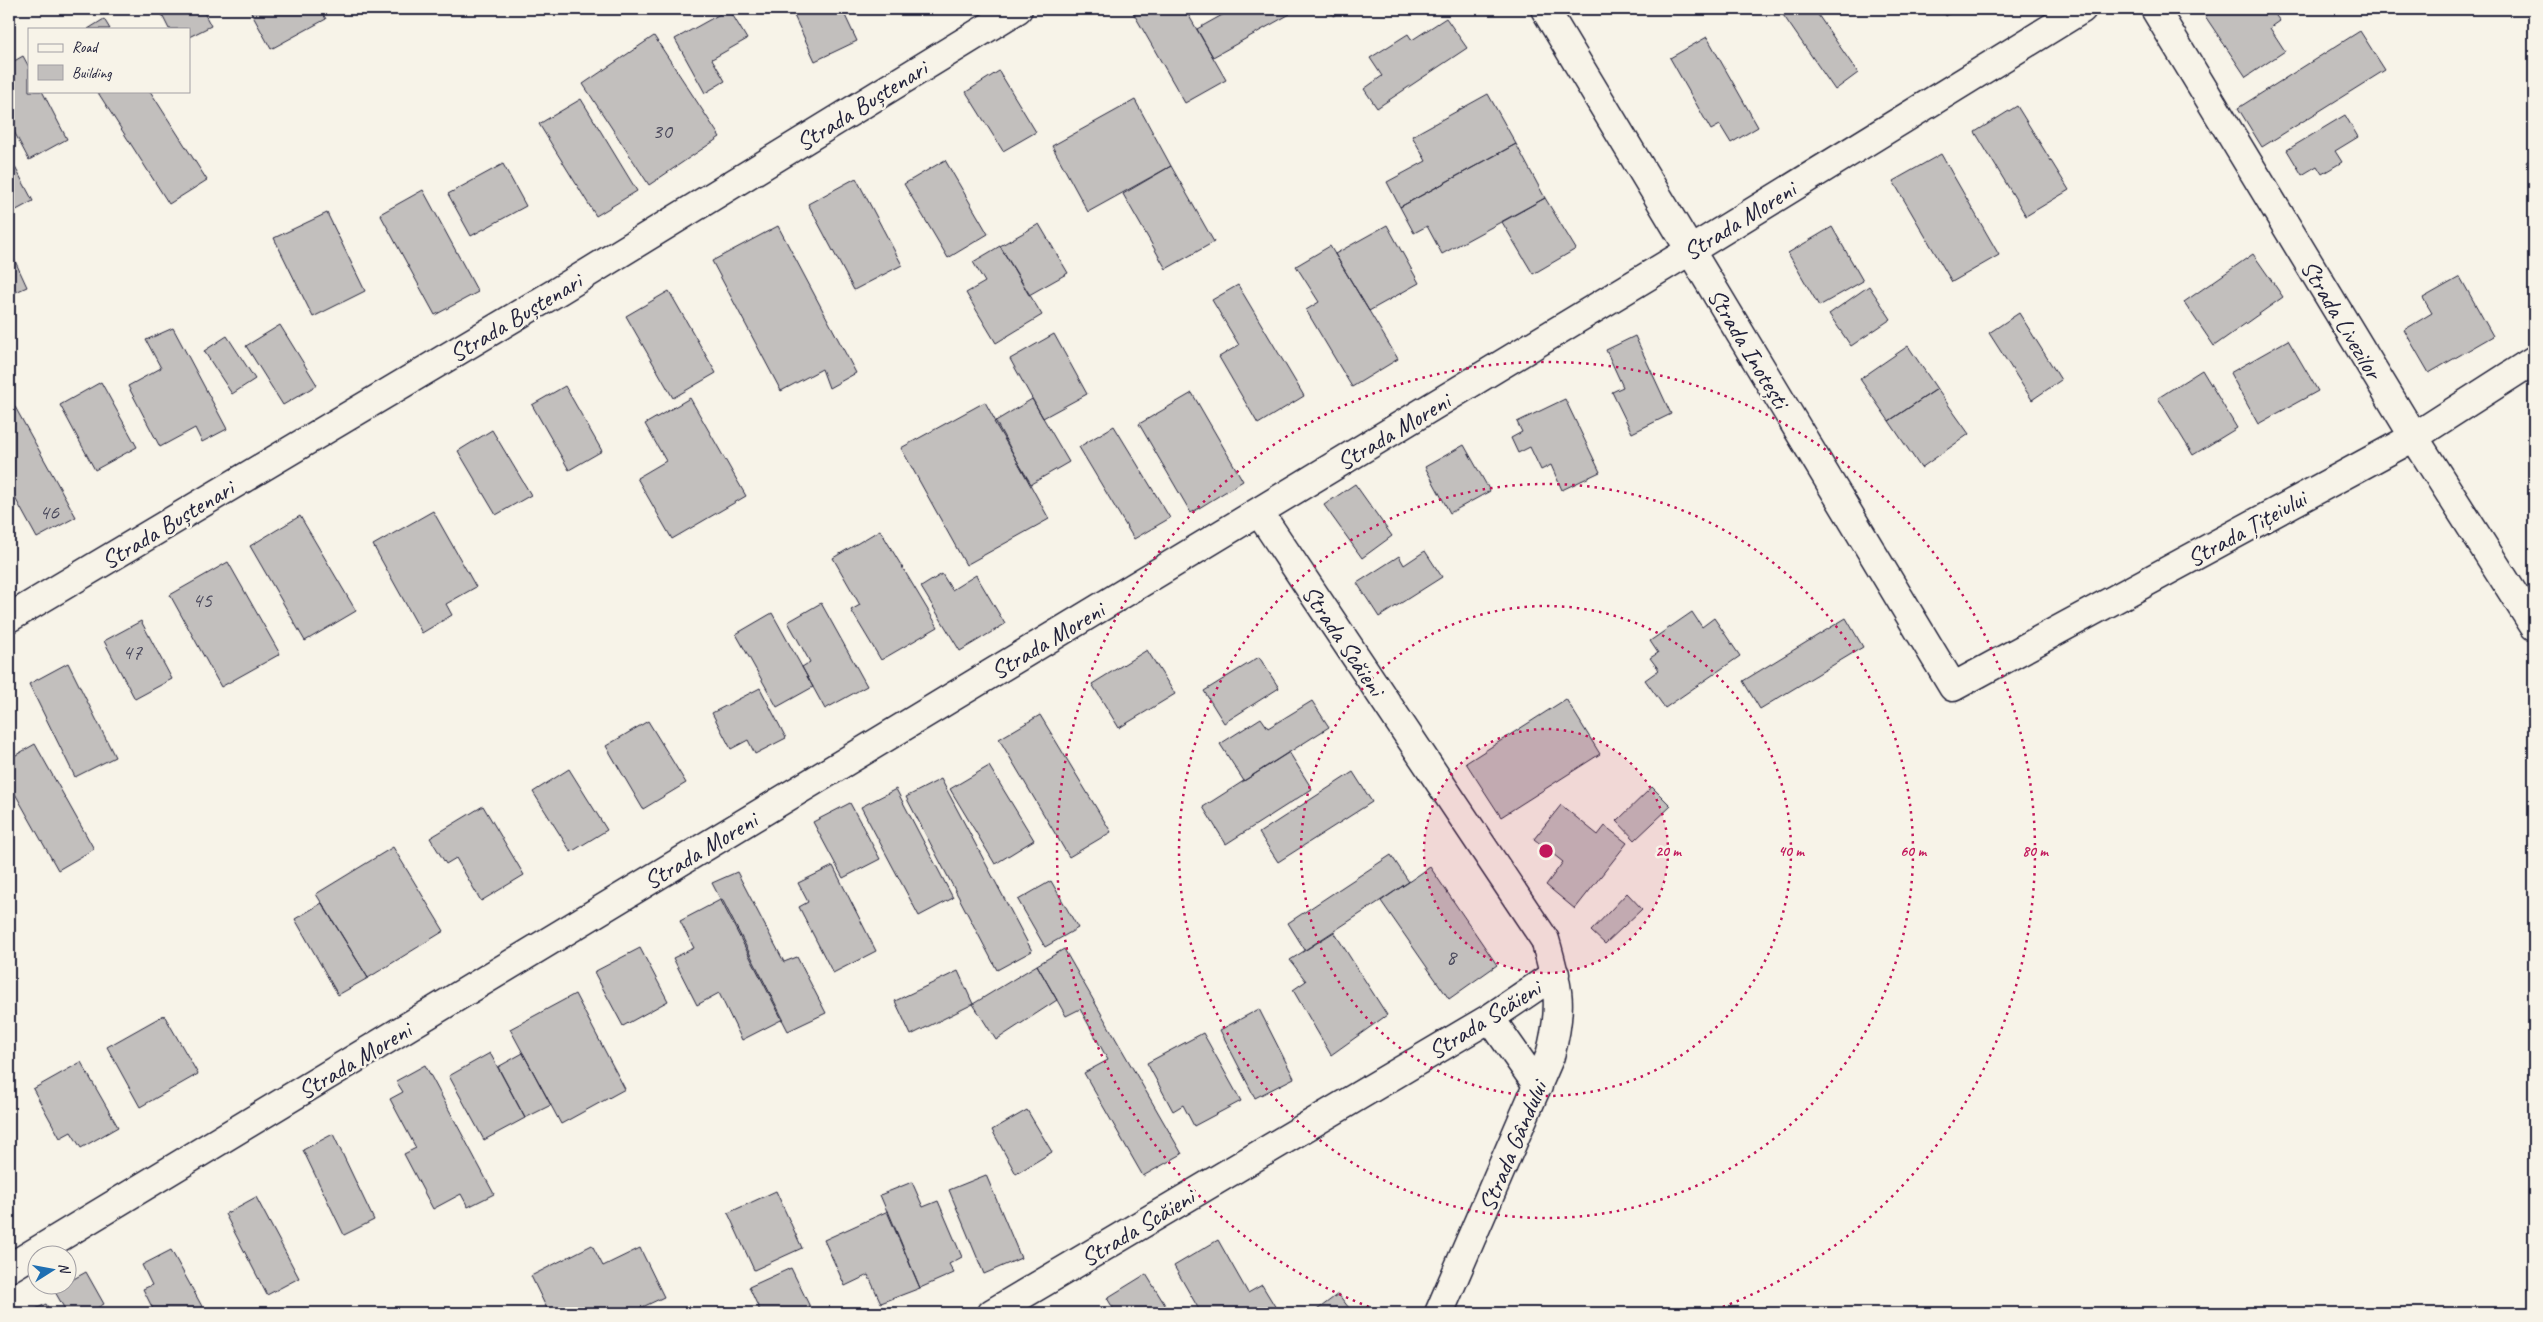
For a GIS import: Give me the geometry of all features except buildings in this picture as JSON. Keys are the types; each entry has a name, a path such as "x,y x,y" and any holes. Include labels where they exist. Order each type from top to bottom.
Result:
{"street":[{"name":"Strada Buștenari","path":"9,618 560,290 1018,9"},
{"name":"Strada Inotești","path":"1545,9 1953,687"},
{"name":"Strada Moreni","path":"9,1268 1691,250 2082,9"},
{"name":"Strada Livezilor","path":"2155,9 2414,437 2534,626"},
{"name":"Strada Țițeiului","path":"1953,687 2414,437 2534,360"},
{"name":"Strada Scăieni","path":"992,1313 1490,1018 1555,974 1545,940 1258,512"},
{"name":"Strada Gândului","path":"1439,1313 1538,1086 1558,1026 1559,1001 1555,974"},
{"path":"1490,1018 1538,1086"}]}
